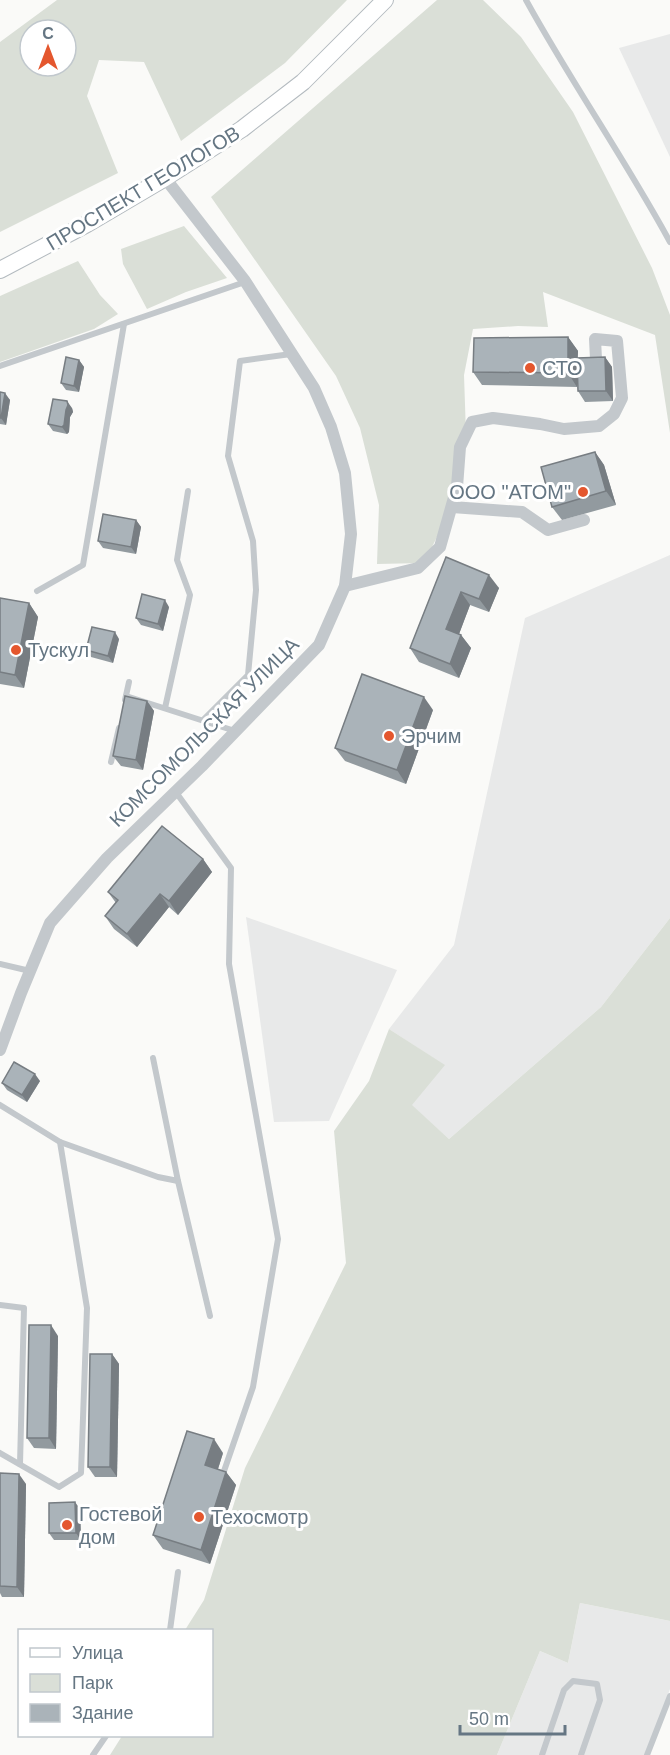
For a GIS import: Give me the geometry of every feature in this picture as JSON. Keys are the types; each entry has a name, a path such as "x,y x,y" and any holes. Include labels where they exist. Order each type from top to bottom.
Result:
{"main road":[{"name":"ПРОСПЕКТ ГЕОЛОГОВ","path":"0,270 87,224 242,129 303,82 385,0"}],"street":[{"name":"КОМСОМОЛЬСКАЯ УЛИЦА","path":"0,1050 50,922 107,858 319,645 345,586 351,534 345,473 331,427 314,388 245,281 165,178"},
{"path":"345,586 418,568 440,547 457,487 460,447 472,422 493,418 564,429 599,426 614,414 622,398 617,341 595,339 596,360"},
{"path":"452,507 522,512 548,530 584,520"}],"lane":[{"path":"526,0 558,58 670,242"},
{"path":"0,366 245,281"},
{"path":"37,591 83,565 124,324"},
{"path":"203,720 248,675 256,590 253,541 228,456 240,361 291,354"},
{"path":"165,708 190,595 177,560 188,492"},
{"path":"123,707 129,682"},
{"path":"126,696 235,731"},
{"path":"111,762 121,718"},
{"path":"175,792 231,868 229,964 278,1239 253,1387 223,1474"},
{"path":"0,964 30,971"},
{"path":"153,1058 178,1181 210,1316"},
{"path":"0,1104 60,1142 158,1177 178,1181"},
{"path":"0,1453 59,1487 81,1473 87,1308 60,1142"},
{"path":"0,1305 24,1308 20,1464"},
{"path":"170,1629 178,1572"},
{"path":"542,1755 564,1690 573,1681 597,1684 600,1700 581,1755"},
{"path":"647,1755 670,1696"},
{"path":"93,1755 105,1737"}],"shaded area":[{"path":"670,34 670,157 619,48"},
{"path":"670,555 670,918 601,1007 449,1139 411,1105 444,1065 389,1029 454,945 525,618"},
{"path":"246,917 397,970 329,1121 274,1122"},
{"path":"580,1603 670,1621 670,1689 645,1755 497,1755 540,1651 568,1663"}],"green space":[{"path":"57,0 347,0 285,63 181,141 144,62 99,60 87,96 118,173 0,232 0,42 18,29 18,78 78,78 78,18 33,18"},
{"path":"437,0 483,0 521,37 573,112 652,268 670,315 670,433 655,335 543,292 548,327 473,329 464,375 466,434 452,507 424,563 377,564 379,505 360,428 336,376 211,197"},
{"path":"184,226 227,278 147,309 123,264 121,249"},
{"path":"78,261 100,295 118,314 94,329 0,362 0,296"},
{"path":"670,918 670,1621 580,1603 568,1663 540,1651 497,1755 110,1755 121,1737 213,1737 213,1629 186,1629 204,1600 245,1468 346,1263 334,1131 369,1081 389,1029 445,1065 412,1105 449,1139 601,1007"}],"building":[{"path":"568,337 568,373 473,372 474,338"},
{"path":"66,357 79,360 74,386 61,383"},
{"path":"605,357 606,391 578,391 577,358"},
{"path":"0,392 5,393 1,418 0,418"},
{"path":"53,399 67,401 62,427 48,424"},
{"path":"595,452 606,491 552,507 541,467"},
{"path":"103,514 136,520 131,547 98,541"},
{"path":"446,557 489,575 479,599 461,592 446,629 461,635 450,664 410,648"},
{"path":"142,594 165,600 158,624 136,618"},
{"path":"0,598 29,603 15,675 0,672"},
{"path":"92,627 115,632 108,656 86,650"},
{"name":"Эрчим","path":"362,674 424,697 397,770 335,748"},
{"path":"125,696 147,701 136,760 113,756"},
{"path":"162,826 203,859 169,901 160,894 127,934 105,916 118,900 108,892"},
{"path":"14,1062 35,1074 22,1095 2,1083"},
{"path":"29,1325 51,1325 49,1438 27,1438"},
{"path":"90,1354 112,1354 110,1467 88,1467"},
{"name":"Техосмотр","path":"187,1431 214,1439 205,1465 226,1472 201,1550 153,1535"},
{"path":"0,1473 19,1474 17,1587 0,1586"},
{"name":"Гостевой дом","path":"75,1502 76,1533 49,1533 49,1503"}],"place":[{"name":"СТО","path":"530,368"},
{"name":"ООО \"АТОМ\"","path":"583,492"},
{"name":"Тускул","path":"16,650"},
{"name":"Эрчим","path":"389,736"},
{"name":"Техосмотр","path":"199,1517"},
{"name":"Гостевой дом","path":"67,1525"}]}
